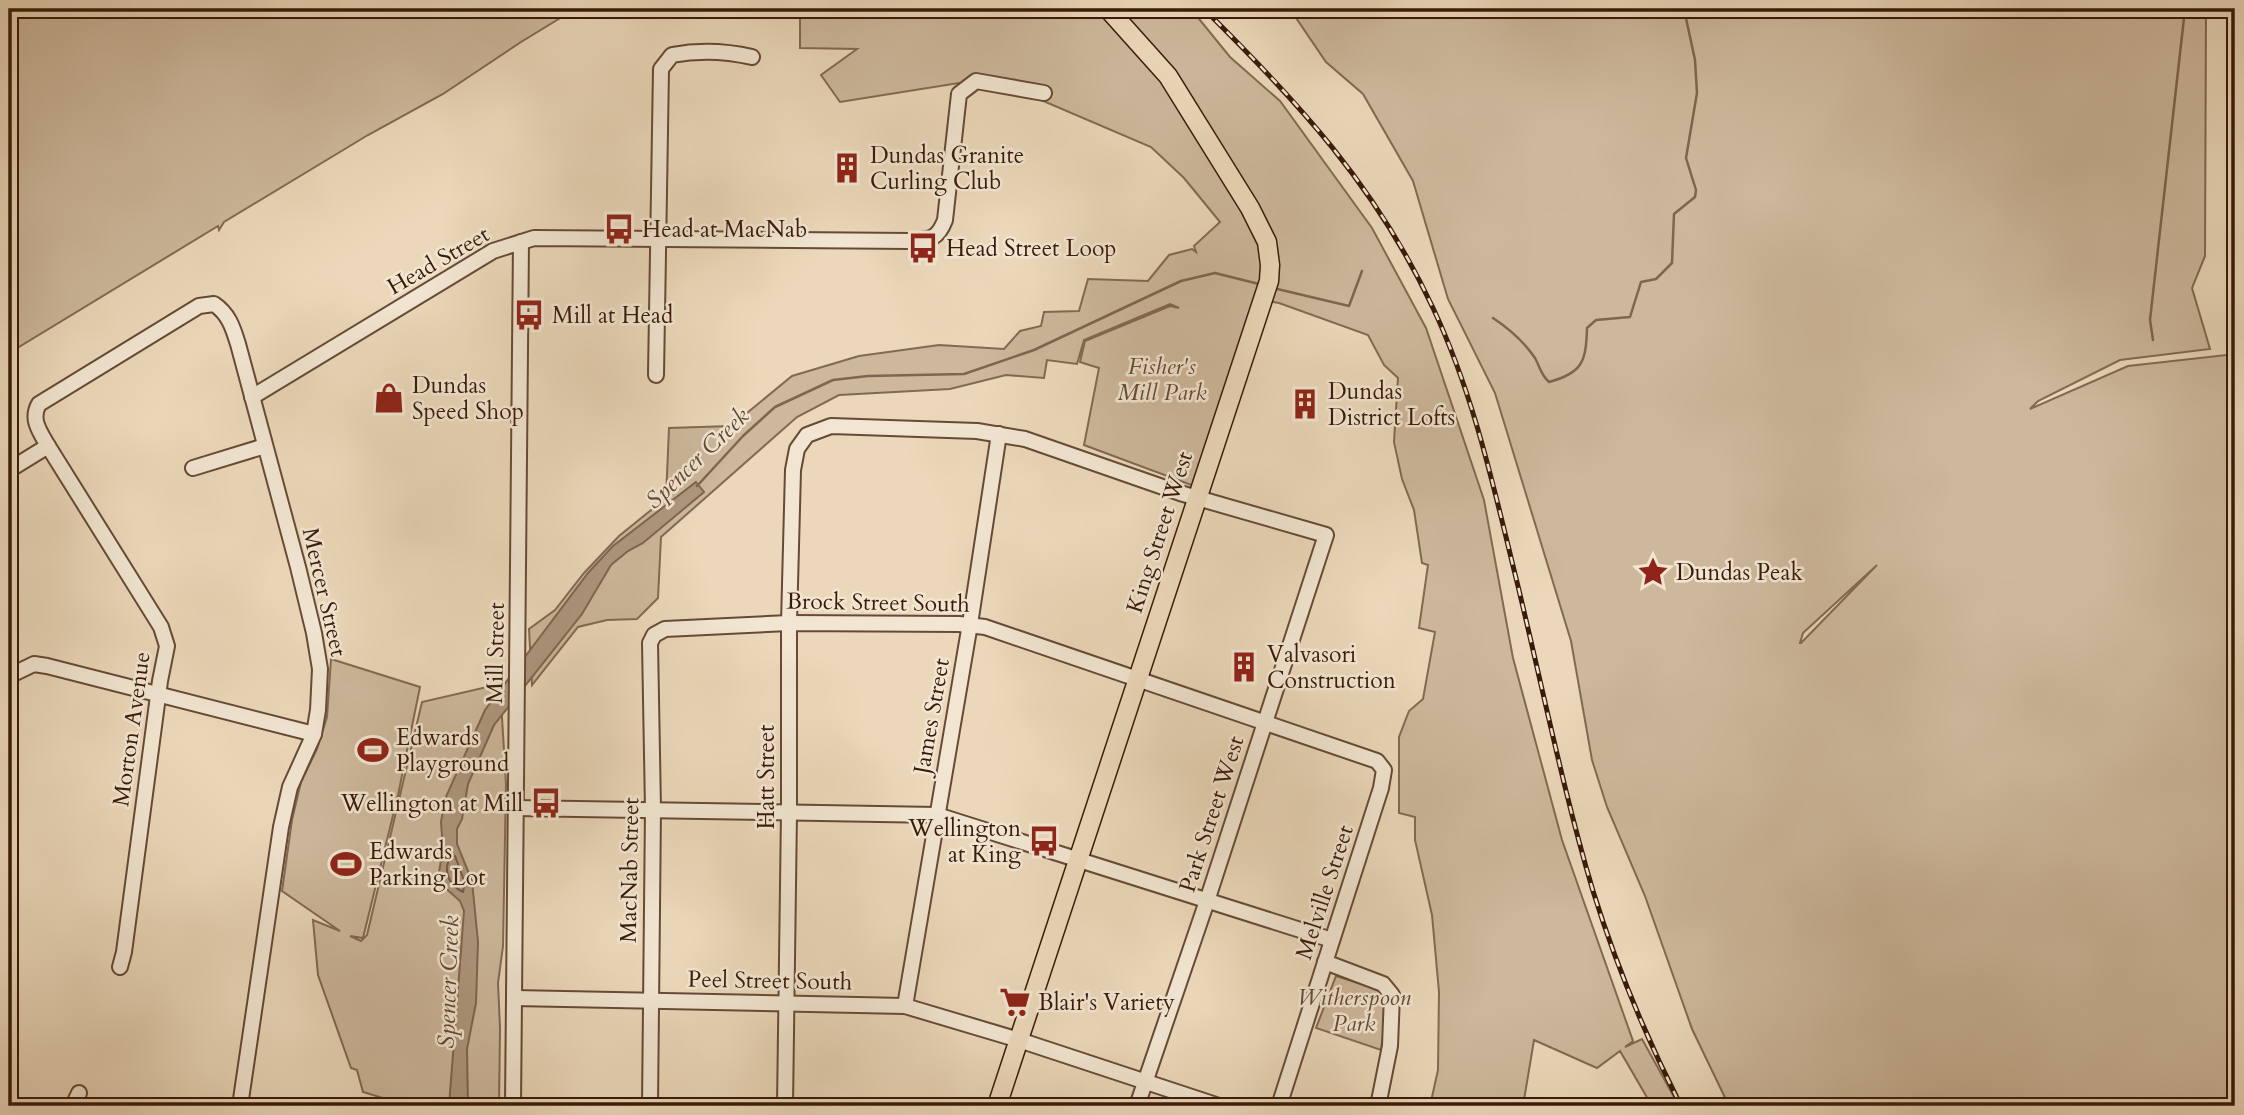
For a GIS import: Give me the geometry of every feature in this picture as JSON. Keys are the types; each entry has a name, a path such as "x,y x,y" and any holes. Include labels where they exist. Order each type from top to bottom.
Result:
{"main road":[{"name":"King Street West","path":"997,1106 1269,281 1267,242 1250,208 1168,76 1108,9"}],"street":[{"path":"656,375 660,81 665,61 672,55 682,53 725,52 752,57"},
{"name":"Head Street","path":"253,397 493,251 534,238 909,242 932,239 941,232 945,220 959,94 976,81 1044,93"},
{"name":"Mill Street","path":"513,1106 521,242"},
{"name":"Mercer Street","path":"48,446 35,421 34,411 39,404 199,306 214,304 223,310 231,323 253,397 314,634 320,669 314,734 290,788 281,827 240,1106"},
{"name":"Hatt Street","path":"785,1106 789,623 793,470 797,449 807,435 831,426 977,431 999,435"},
{"path":"999,435 1063,450 1196,498"},
{"name":"James Street","path":"905,1006 999,435"},
{"path":"9,470 48,446"},
{"name":"Morton Avenue","path":"48,446 161,626 167,646 120,967"},
{"path":"193,468 265,446"},
{"name":"Park Street West","path":"1137,1106 1326,535 1196,498"},
{"name":"Brock Street South","path":"654,635 665,629 789,623 970,624 1264,721 1377,761 1384,770"},
{"name":"MacNab Street","path":"650,1106 653,810 650,643 654,635"},
{"path":"9,676 34,664 314,734"},
{"name":"Melville Street","path":"1279,1106 1381,788 1384,770"},
{"path":"516,808 937,815 1332,940"},
{"path":"1325,962 1383,984 1392,995 1390,1046 1378,1106"},
{"name":"Peel Street South","path":"514,998 905,1006 1019,1040 1219,1106"}],"green space":[{"path":"9,9 575,9 443,94 368,135 224,222 219,230 218,226 9,353"},
{"name":"Fisher's Mill Park","path":"800,9 1191,9 1230,57 1280,101 1372,228 1426,328 1484,500 1513,658 1562,840 1633,1041 1625,1047 1642,1039 1679,1106 1652,1106 1620,1051 1597,1068 1534,1040 1523,1106 1430,1106 1438,1070 1439,992 1432,915 1415,840 1415,817 1399,813 1399,737 1409,711 1423,699 1435,632 1419,628 1428,565 1422,563 1414,510 1402,479 1394,442 1398,378 1384,365 1368,335 1279,303 1255,299 1194,486 1084,445 1099,368 1080,362 1085,341 1170,306 1179,308 1170,304 1084,340 1077,364 1047,360 1044,378 1006,375 950,389 839,395 797,417 661,537 658,598 637,619 607,620 578,627 532,685 529,629 555,610 584,573 619,536 666,498 669,428 731,426 792,376 859,356 939,345 1004,349 1020,331 1041,326 1044,312 1079,311 1088,279 1148,281 1169,255 1192,249 1196,252 1194,246 1220,222 1184,178 1151,147 1027,94 959,83 840,102 821,75 857,49 800,48"},
{"path":"1290,9 2206,9 2205,256 2192,288 2210,349 2120,360 2038,401 2030,409 2128,366 2235,354 2235,1106 1729,1106 1692,1029 1645,896 1607,807 1592,760 1571,641 1495,393 1448,299 1413,181 1363,94 1326,62","holes":["1877,565 1801,643 1803,633"]},
{"path":"331,659 420,687 398,795 363,938 350,936 361,941 367,935 422,702 500,684 506,784 503,946 498,983 499,1106 409,1106 363,1092 357,1070 351,1068 318,975 313,920 340,931 282,891 292,820 301,782 317,749 327,717"},
{"name":"Witherspoon Park","path":"1336,976 1381,990 1387,1003 1381,1050 1316,1028"}],"water":[{"path":"696,482 704,492 643,543 611,565 582,614 494,725 468,784 462,819 457,829 457,844 472,881 478,942 476,1003 467,1049 468,1106 449,1106 464,911 460,901 442,885 439,872 443,850 441,822 445,799 485,710 588,573 613,546"}],"waterway":[{"name":"Spencer Creek","path":"1493,318 1526,347 1549,382 1576,370 1584,357 1587,328 1596,320 1630,317 1641,282 1656,279 1672,263 1674,214 1695,197 1696,190 1686,158 1697,93 1695,60 1684,9"},
{"path":"2153,340 2150,320 2185,9"},
{"name":"Spencer Creek","path":"1273,288 1349,306 1362,271"},
{"name":"Spencer Creek","path":"697,486 743,436 775,407 833,380 868,376 964,374 1034,350 1181,281 1215,273 1259,284"}],"railway":[{"path":"1204,9 1303,112 1360,184 1411,264 1433,308 1472,408 1491,477 1562,776 1593,891 1632,1000 1681,1106"}],"place":[{"name":"Dundas Granite Curling Club","path":"847,168"},
{"name":"Head at MacNab","path":"619,229"},
{"name":"Head Street Loop","path":"923,248"},
{"name":"Mill at Head","path":"529,315"},
{"name":"Dundas Speed Shop","path":"389,398"},
{"name":"Dundas District Lofts","path":"1305,404"},
{"name":"Dundas Peak","path":"1653,572"},
{"name":"Valvasori Construction","path":"1244,667"},
{"name":"Edwards Playground","path":"373,750"},
{"name":"Wellington at Mill","path":"546,803"},
{"name":"Wellington at King","path":"1044,841"},
{"name":"Edwards Parking Lot","path":"346,864"},
{"name":"Blair's Variety","path":"1015,1002"}]}
